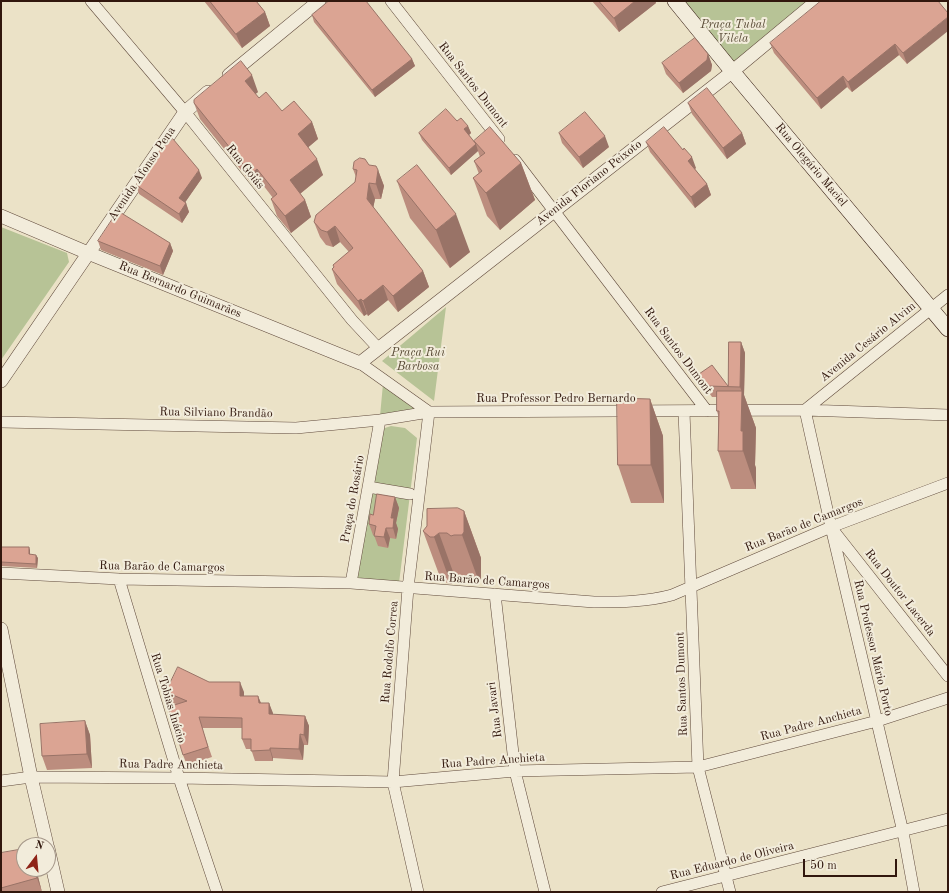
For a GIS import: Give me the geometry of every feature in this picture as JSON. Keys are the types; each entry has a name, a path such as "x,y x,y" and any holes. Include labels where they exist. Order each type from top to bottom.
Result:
{"main road":[{"name":"Rua Olegário Maciel","path":"675,1 948,329"}],"street":[{"name":"Rua Goiás","path":"91,1 184,112 352,320 379,349"},
{"name":"Avenida Afonso Pena","path":"1,381 184,112 319,1"},
{"name":"Rua Santos Dumont","path":"391,1 554,210 707,411"},
{"name":"Avenida Floriano Peixoto","path":"360,363 732,71 817,1"},
{"name":"Rua Bernardo Guimarães","path":"1,216 88,253 360,363"},
{"name":"Avenida Cesário Alvim","path":"805,410 948,294"},
{"path":"360,363 429,412"},
{"path":"707,411 805,410 948,415"},
{"name":"Rua Professor Mário Porto","path":"805,410 903,832 914,892"},
{"name":"Rua Santos Dumont","path":"707,411 684,412 698,767 730,892"},
{"name":"Rua Professor Pedro Bernardo","path":"429,412 684,412"},
{"name":"Rua Silviano Brandão","path":"1,422 296,428 380,420 429,412"},
{"name":"Rua Rodolfo Correa","path":"418,892 393,782 408,588 429,412"},
{"name":"Praça do Rosário","path":"351,583 380,420"},
{"name":"Rua Barão de Camargos","path":"1,574 119,579 351,583 594,602 627,602 656,599 672,595 831,527 948,483"},
{"path":"368,487 410,494"},
{"name":"Rua Doutor Lacerda","path":"831,527 948,676"},
{"name":"Rua Tobias Inácio","path":"119,579 179,778 217,892"},
{"name":"Rua Javari","path":"495,594 515,771 545,892"},
{"path":"1,629 31,777 45,837"},
{"name":"Rua Padre Anchieta","path":"1,781 31,777 393,782 515,771 698,767 876,721 948,698"},
{"name":"Rua Eduardo de Oliveira","path":"662,892 903,832 948,819"},
{"path":"55,877 58,892"}],"green space":[{"name":"Praça Tubal Vilela","path":"671,1 817,1 728,75"},
{"path":"1,227 67,253 69,262 1,360"},
{"name":"Praça Rui Barbosa","path":"446,307 434,401 382,361"},
{"path":"383,384 418,410 380,416"},
{"path":"391,426 405,428 417,438 399,583 357,579 383,430"}],"building":[{"path":"210,1 256,1 265,12 236,34"},
{"path":"329,1 366,1 412,59 372,90 312,15"},
{"path":"599,1 635,1 614,18"},
{"path":"821,1 938,1 948,13 948,17 903,53 895,44 848,82 843,76 817,98 770,43"},
{"path":"695,38 708,54 707,60 679,83 662,63"},
{"path":"241,61 252,75 245,81 259,98 266,92 282,111 294,101 312,122 298,134 317,159 290,180 305,200 285,216 271,199 277,194 257,169 251,174 194,103 194,100"},
{"path":"707,88 742,133 723,148 688,103"},
{"path":"446,109 457,121 461,118 468,126 464,129 476,144 449,168 419,133"},
{"path":"585,112 605,136 579,157 559,133"},
{"path":"490,127 521,163 486,193 473,178 482,171 474,161 485,153 474,141"},
{"path":"664,127 683,150 684,148 692,157 688,161 707,184 691,197 646,142"},
{"path":"173,139 199,170 179,198 186,203 179,214 136,185 160,150"},
{"path":"360,158 365,159 369,165 376,166 378,170 376,184 369,183 367,199 423,271 393,296 383,285 363,301 361,299 358,301 332,269 334,267 333,265 353,248 335,226 327,232 321,230 314,222 316,215 355,182 357,170 353,169 354,162"},
{"path":"417,165 456,214 436,230 397,181"},
{"path":"118,211 170,243 160,266 98,241"},
{"path":"729,342 741,342 740,387 708,386 699,374 712,365 728,386"},
{"path":"717,391 742,391 741,431 743,431 743,451 718,451 719,411 717,411"},
{"path":"617,398 650,399 651,465 618,465"},
{"path":"377,494 395,497 391,518 394,518 393,528 386,528 384,537 374,536 376,526 369,524 370,514 373,515"},
{"path":"458,508 464,511 464,532 462,535 451,536 447,533 439,533 434,537 430,537 423,531 427,526 427,509"},
{"path":"1,547 29,547 29,554 36,555 36,564 1,562"},
{"path":"178,667 209,682 240,682 240,696 258,696 259,703 269,703 269,714 305,716 304,735 300,734 299,749 270,748 270,750 251,751 251,739 242,739 242,718 199,717 208,747 183,755 168,707 187,701 166,692"},
{"path":"85,721 87,754 42,756 40,724"},
{"path":"16,850 16,877 37,878 1,888 1,853"}]}
